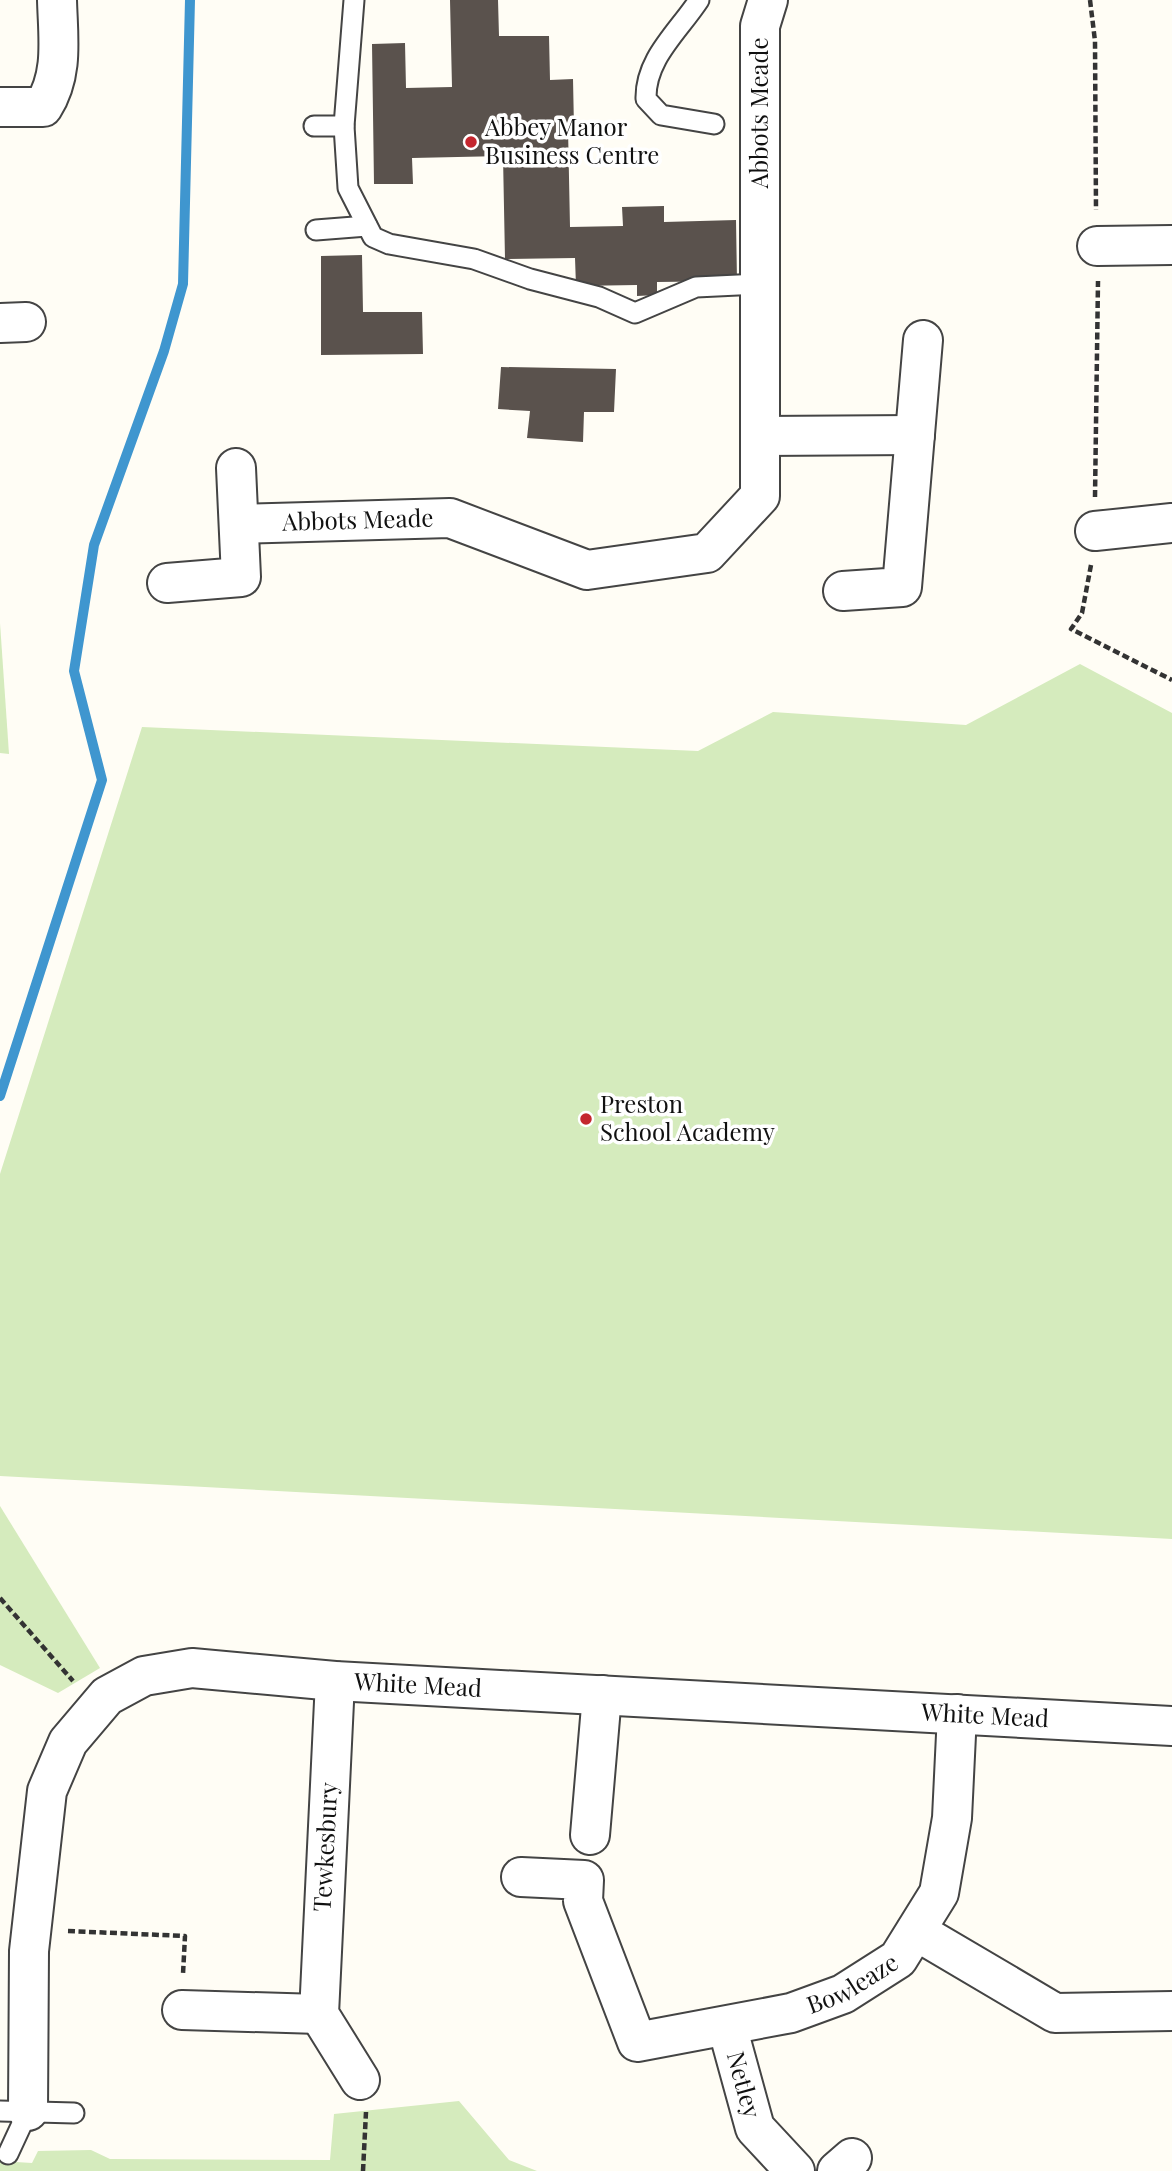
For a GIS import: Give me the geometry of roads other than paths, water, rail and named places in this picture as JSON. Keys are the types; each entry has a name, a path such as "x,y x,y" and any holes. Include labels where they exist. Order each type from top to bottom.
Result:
{"street":[{"path":"0,107 43,107 53,91 59,65 57,0"},
{"name":"Abbots Meade","path":"239,524 450,518 587,570 707,553 760,496 760,26 768,0"},
{"path":"1097,246 1172,245"},
{"path":"843,591 902,587 923,340"},
{"path":"760,436 915,435"},
{"path":"167,583 241,577 236,468"},
{"path":"1095,531 1172,523"},
{"name":"White Mead","path":"14,2111 47,1791 68,1742 107,1696 144,1676 191,1668 335,1681 1172,1726"},
{"name":"Tewkesbury","path":"319,2014 335,1681"},
{"path":"521,1877 587,1859 602,1695"},
{"name":"Bowleaze","path":"587,1859 583,1901 637,2042 791,2012 843,1994 898,1959 939,1893 951,1818 957,1714"},
{"path":"916,1931 1055,2012 1172,2011"},
{"path":"182,2010 319,2014 360,2080"},
{"name":"Netley","path":"727,2026 755,2128 795,2171"}],"lane":[{"path":"354,0 344,126 348,188 373,237 389,244 474,259 529,283 599,297 635,313 696,287 760,284"},
{"path":"699,0 652,65 646,81 646,99 661,115 713,124"},
{"path":"314,126 344,126"},
{"path":"316,230 367,226"},
{"path":"8,2154 14,2111 74,2113"}],"waterway":[{"path":"0,1096 102,780 74,671 94,545 164,351 183,284 190,0"}],"place":[{"name":"Abbey Manor Business Centre","path":"471,142"},
{"name":"Preston School Academy","path":"586,1119"}]}
